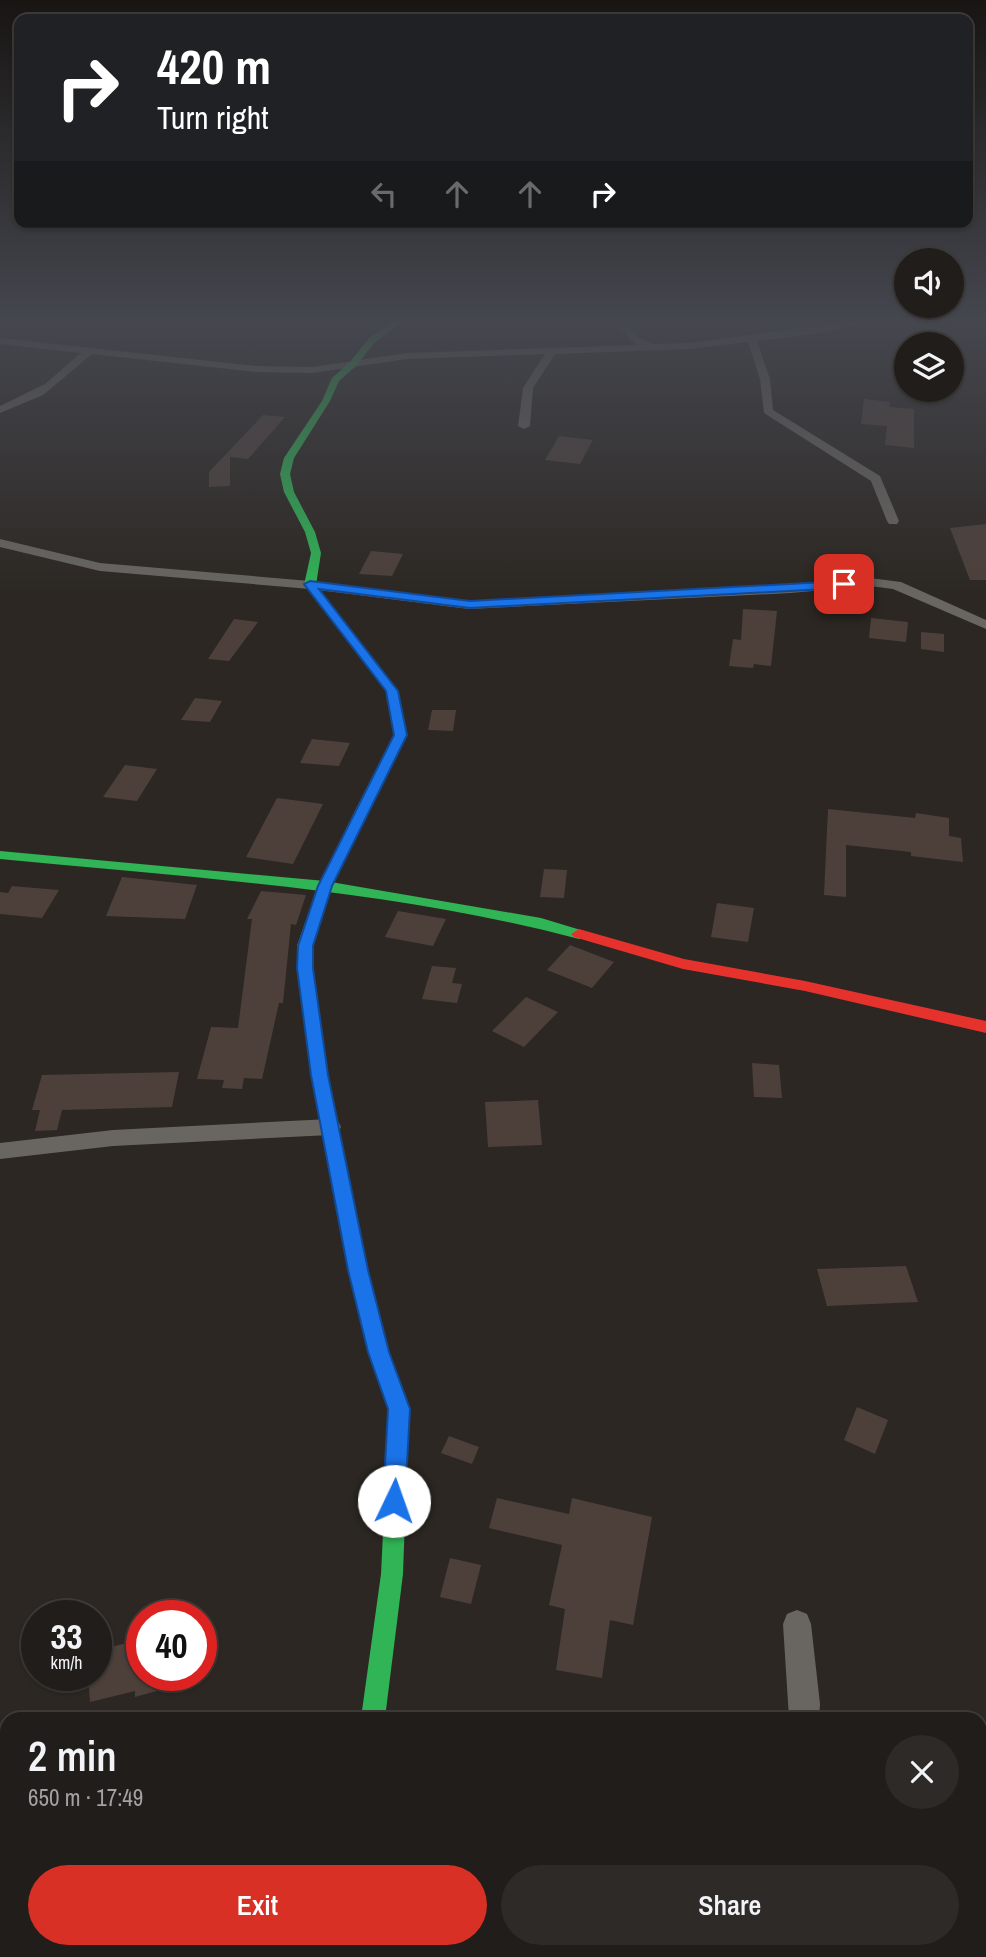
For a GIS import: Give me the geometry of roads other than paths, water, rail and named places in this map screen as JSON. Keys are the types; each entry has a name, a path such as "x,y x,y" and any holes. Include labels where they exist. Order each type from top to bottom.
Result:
{"street":[{"path":"319,412 289,457 285,474 289,492 310,532 316,553 310,584 392,691 400,735 325,886 306,946 305,968 320,1075 361,1282 378,1352 399,1409 392,1574 374,1712"},
{"path":"524,426 525,412"},
{"path":"770,412 876,479 893,521"},
{"path":"0,544 100,567 310,584 470,605 767,591 870,582 896,585 986,625"},
{"path":"0,855 325,886 541,923 683,964 805,986 986,1027"},
{"path":"0,1151 113,1138 330,1128"},
{"path":"797,1624 804,1712"}]}
